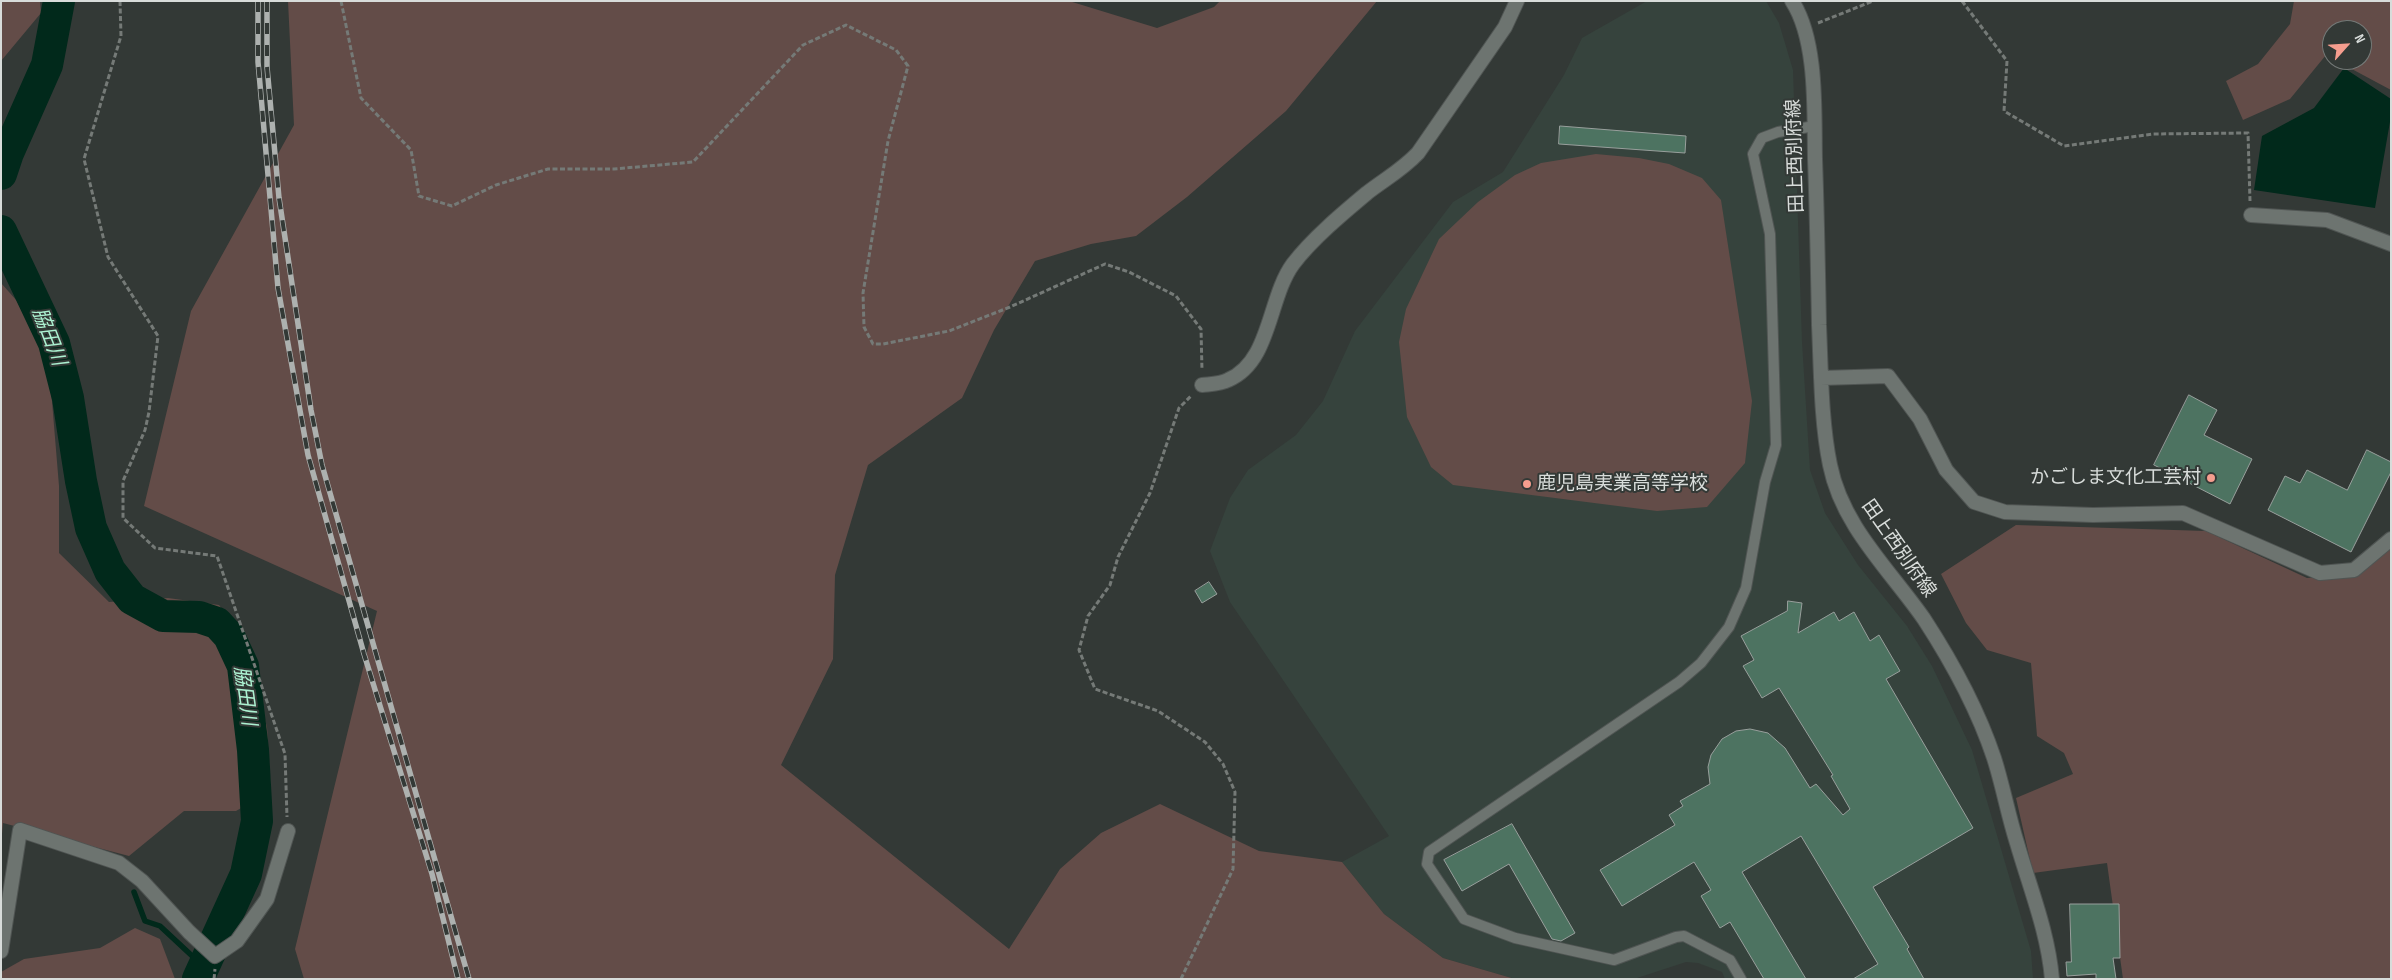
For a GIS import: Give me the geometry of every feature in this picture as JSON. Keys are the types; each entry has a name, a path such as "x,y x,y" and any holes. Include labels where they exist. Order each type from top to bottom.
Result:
{"street":[{"path":"1202,385 1227,381 1243,371 1254,358 1282,285 1292,265 1305,250 1368,192 1402,169 1418,153 1505,27 1517,1"},
{"name":"田上西別府線","path":"1792,1 1804,29 1810,56 1815,126 1821,378 1830,465 1849,516 1923,619 1945,654 1972,705 1994,758 2015,838 2042,923 2050,957 2052,979"},
{"path":"2251,215 2326,220 2391,244"},
{"path":"1821,378 1888,376 1920,419 1946,470 1974,502 2005,512 2093,515 2183,513 2320,573 2354,570 2391,539"},
{"path":"1,952 20,830 118,863 142,880 189,932 215,956 238,941 267,900 288,831"}],"lane":[{"path":"1741,979 1730,960 1684,936 1676,937 1614,960 1515,938 1464,919 1427,864 1429,852 1679,682 1701,663 1730,627 1746,588 1765,482 1776,445 1770,234 1753,154 1762,138 1778,132 1815,126"}],"path":[{"path":"120,1 121,36 84,159 108,257 158,336 145,430 123,481 123,518 155,548 217,556 285,754 288,831"},
{"path":"341,1 361,98 411,150 419,196 452,206 496,185 548,169 614,169 693,162 803,45 846,25 896,50 908,66 888,141 863,293 864,327 873,344 882,344 948,331 1010,307 1105,264 1129,272 1176,296 1201,329 1202,385 1179,408 1150,493 1118,557 1110,586 1088,616 1079,650 1095,689 1158,711 1205,742 1223,764 1235,792 1234,869 1181,979"},
{"path":"1804,29 1873,1"},
{"path":"1962,1 2007,61 2004,111 2064,146 2154,134 2248,133 2251,215"}],"shaded area":[{"path":"1,1 40,1 41,13 1,61"},
{"path":"288,1 1069,1 1157,28 1214,7 1220,1 1377,1 1286,111 1187,197 1136,236 1091,244 1035,261 994,330 962,398 868,465 835,575 833,659 781,765 1009,949 1060,869 1101,833 1160,804 1259,851 1342,862 1384,914 1443,958 1515,979 304,979 295,949 377,611 144,506 191,311 294,125"},
{"name":"鹿児島実業高等学校","path":"1647,1 1766,1 1779,23 1793,70 1802,342 1810,470 1825,513 1858,565 1907,626 1932,666 1972,750 2031,951 2033,979 1725,979 1722,972 1698,963 1686,962 1634,979 1515,979 1443,958 1384,914 1342,862 1389,836 1230,602 1210,551 1230,498 1248,470 1296,435 1323,401 1355,331 1453,202 1503,172 1564,75 1582,38"},
{"path":"2294,1 2391,1 2391,90 2354,70 2372,70 2372,20 2322,20 2322,60 2290,99 2243,120 2226,81 2258,64 2290,24"},
{"path":"2342,70 2347,70 2391,99 2391,116 2375,208 2254,190 2262,136 2314,108"},
{"path":"1596,154 1639,158 1669,164 1702,178 1721,200 1752,401 1745,463 1707,507 1657,511 1453,485 1431,467 1407,417 1399,342 1406,309 1439,239 1478,202 1515,175 1541,163"},
{"path":"1,283 17,301 49,365 59,486 59,553 109,602 168,598 219,605 244,639 267,727 271,791 236,811 184,811 129,856 3,823 1,845"},
{"path":"2016,525 2206,531 2307,578 2357,575 2391,545 2391,979 2123,979 2107,863 2033,873 2016,798 2073,774 2064,753 2037,736 2031,663 1987,650 1966,623 1941,574"},
{"path":"135,928 160,939 175,979 1,979 1,972 24,959 100,948"}],"building":[{"path":"1560,126 1686,136 1685,153 1559,144"},
{"path":"2189,395 2217,410 2204,435 2252,459 2230,504 2154,465"},
{"path":"2367,450 2391,462 2391,472 2351,552 2268,510 2285,476 2300,483 2307,470 2347,490"},
{"path":"1209,582 1217,594 1202,603 1195,591"},
{"path":"1788,601 1802,603 1798,633 1834,612 1839,621 1854,612 1870,641 1879,635 1900,671 1886,679 1973,828 1873,887 1909,947 1907,949 1924,979 1853,979 1878,964 1801,836 1742,872 1806,979 1764,979 1730,922 1720,928 1701,896 1711,890 1694,862 1622,906 1600,870 1675,825 1669,815 1683,806 1680,801 1710,784 1708,767 1711,755 1722,739 1736,731 1750,729 1768,733 1785,748 1810,788 1816,784 1843,815 1850,809 1831,776 1833,775 1779,688 1762,698 1743,666 1754,660 1741,636 1787,611"},
{"path":"1512,824 1575,933 1561,941 1552,939 1509,864 1462,891 1444,860"},
{"path":"2070,904 2119,904 2120,958 2113,958 2116,979 2096,979 2096,974 2067,976 2066,962 2071,962"}],"waterway":[{"name":"脇田川","path":"1,174 8,153 47,65 59,1"},
{"name":"脇田川","path":"1,231 54,343 68,398 81,481 91,528 110,571 132,599 163,616 199,617 217,623 229,636 243,666 253,750 257,821 246,874 198,979"},
{"path":"134,892 145,921 160,926 204,967"}],"railway":[{"path":"258,1 258,62 278,288 308,455 364,654 432,874 458,979"},
{"path":"267,1 267,67 279,198 311,410 322,465 469,979"}],"place":[{"name":"かごしま文化工芸村","path":"2211,478"},
{"name":"鹿児島実業高等学校","path":"1527,484"}]}
